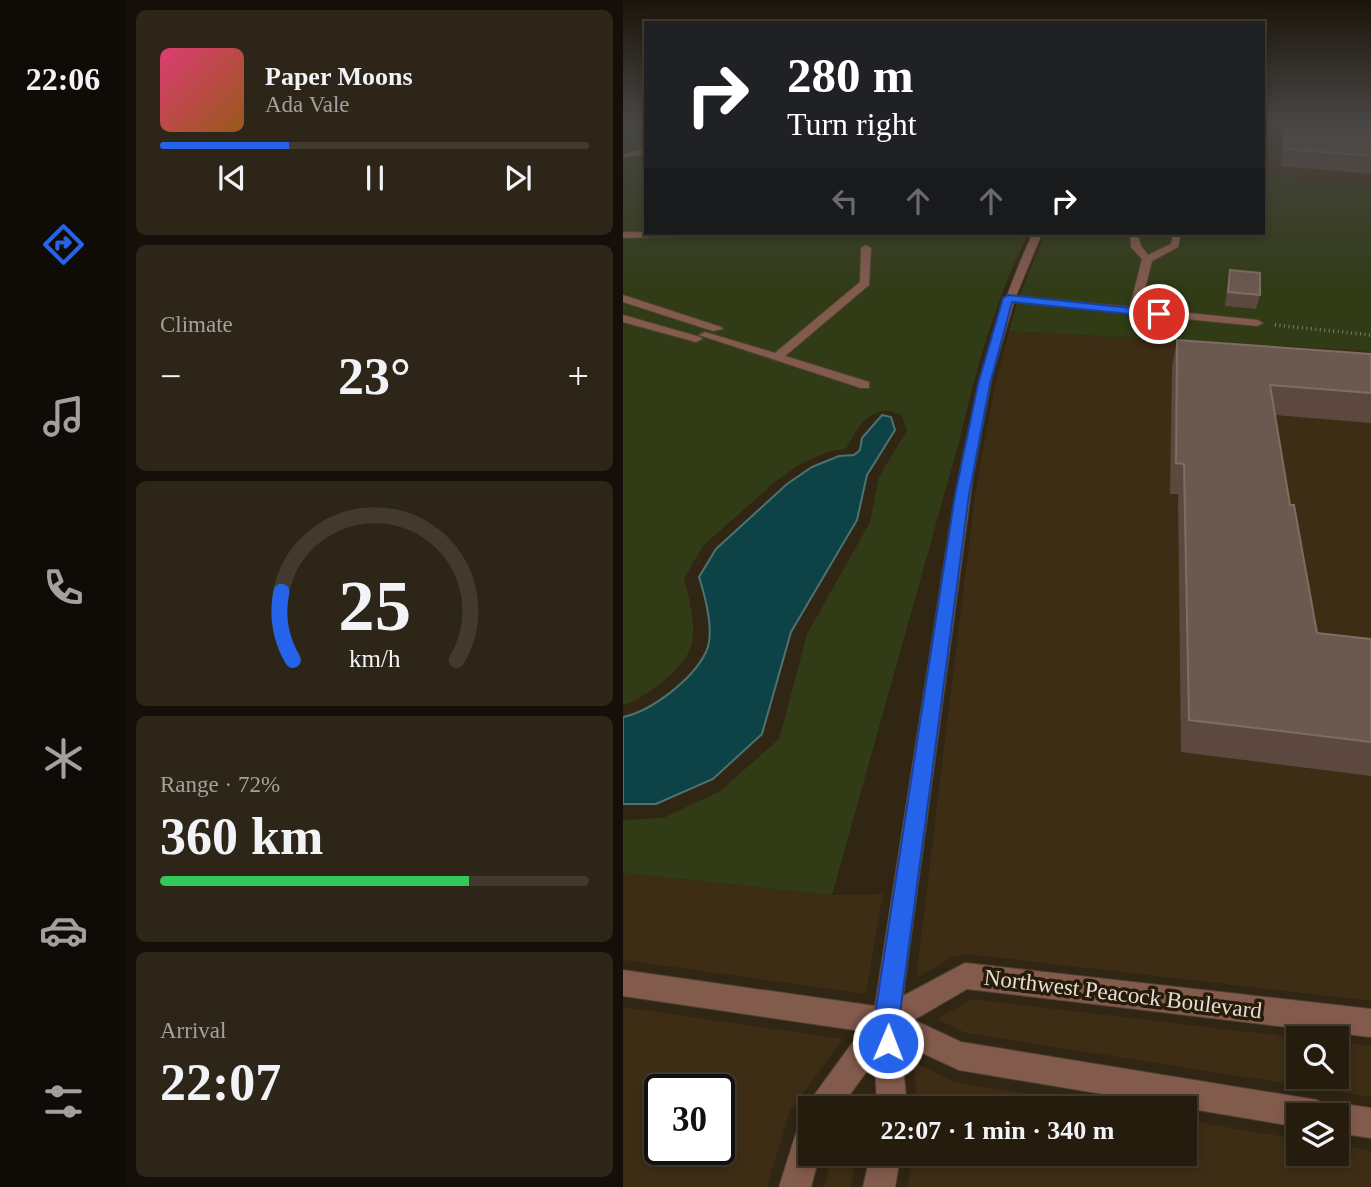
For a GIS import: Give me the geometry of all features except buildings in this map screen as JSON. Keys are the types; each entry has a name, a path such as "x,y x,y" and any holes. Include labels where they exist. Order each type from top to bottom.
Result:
{"street":[{"path":"623,227 644,226"},
{"path":"623,235 644,234"},
{"path":"891,1096 886,1021 962,495 984,384 1008,298 1036,235"},
{"path":"1134,235 1136,247 1147,259"},
{"path":"1134,312 1147,259 1175,245 1177,235"},
{"path":"777,357 865,283 866,248"},
{"path":"623,298 717,328"},
{"path":"1008,298 1257,323"},
{"path":"623,318 777,357 865,385"},
{"name":"Northwest Peacock Boulevard","path":"886,1021 965,976 1371,1023"},
{"path":"623,983 886,1021 958,1056 1286,1110"},
{"path":"831,1096 886,1021"},
{"path":"1349,1120 1371,1124"},
{"path":"795,1187 801,1166"},
{"path":"879,1187 883,1166"}],"path":[{"path":"1257,323 1371,335"}],"shaded area":[{"path":"1290,178 1371,178 1371,186"},
{"path":"1009,331 1371,351 1371,1001 967,954 953,957 916,978 975,495 995,385"},
{"path":"623,873 832,895 883,894 866,994 623,960"},
{"path":"972,999 1286,1036 1286,1084 966,1033 937,1019"},
{"path":"623,1007 843,1039 801,1096 798,1096 790,1111 767,1187 623,1187"},
{"path":"1349,1043 1371,1046 1371,1097 1320,1089 1349,1089"},
{"path":"914,1062 955,1082 1039,1096 916,1096"},
{"path":"1197,1122 1286,1137 1286,1166 1349,1166 1349,1147 1371,1151 1371,1187 907,1187 911,1166 1197,1166"},
{"path":"830,1166 855,1166 850,1187 824,1187"}],"green space":[{"path":"623,178 644,178 644,235 1028,235 997,307 981,357 832,895 623,873 623,820 663,818 720,791 779,739 807,634 870,522 879,477 907,430 901,415 882,411 867,418 846,449 831,451 802,463 776,481 704,545 684,578 693,623 692,641 686,657 661,683 623,705"},
{"path":"1265,178 1371,186 1371,351 1009,331 1018,299 1044,235 1265,235"}],"water":[{"path":"882,415 891,417 895,430 867,475 857,520 791,632 762,734 713,779 656,804 623,804 623,717 646,708 671,692 692,673 706,652 710,635 699,577 716,549 787,484 812,467 839,456 854,455 860,450 862,438"}],"route":[{"path":"888,1043 886,1021 962,495 984,384 1008,298 1159,314"}]}
